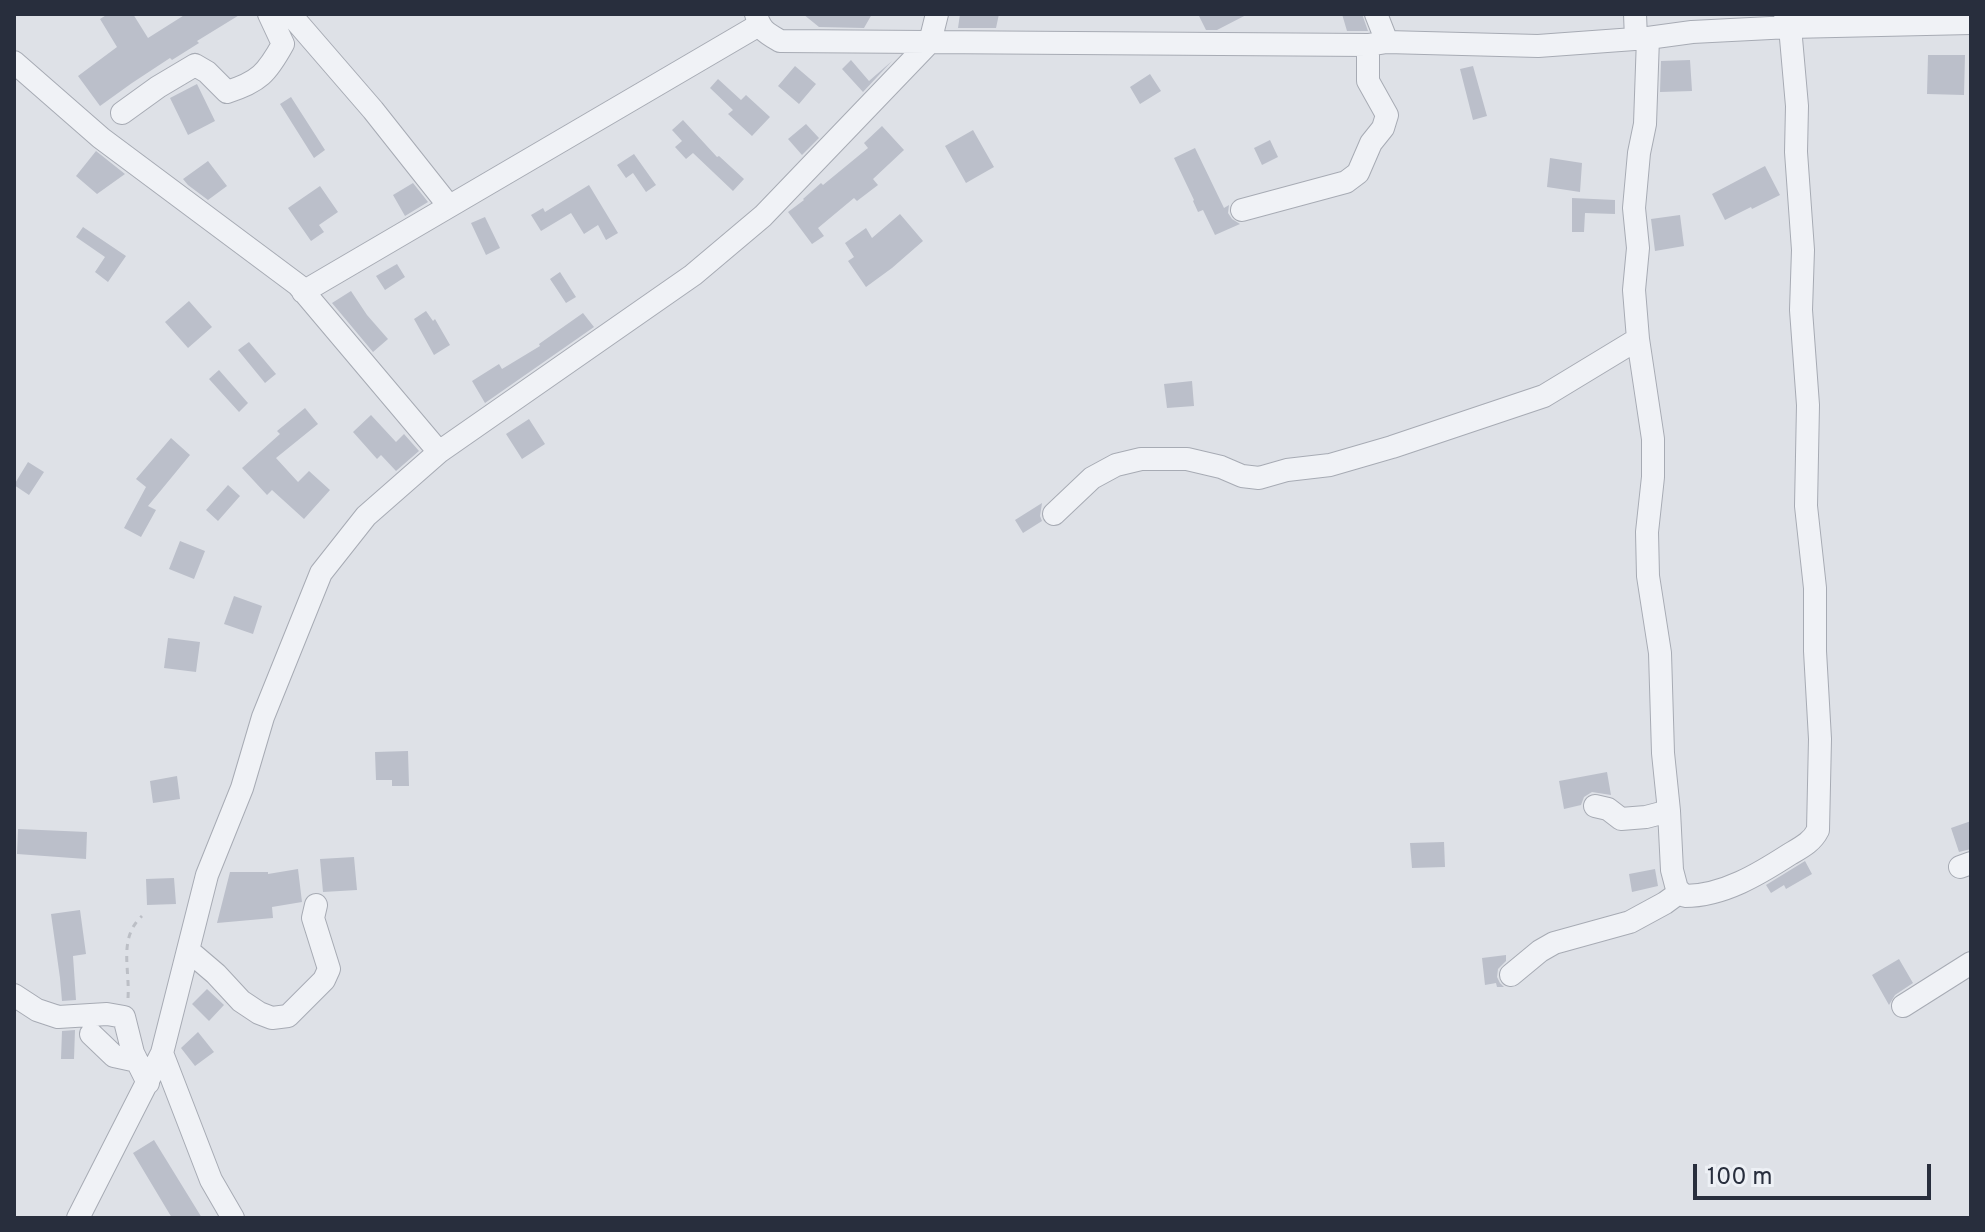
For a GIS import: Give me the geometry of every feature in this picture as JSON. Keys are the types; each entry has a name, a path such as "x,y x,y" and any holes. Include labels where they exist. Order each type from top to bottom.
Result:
{"street":[{"path":"122,113 195,65 227,92 249,85 270,67 283,44 269,14"},
{"path":"290,14 373,110 449,206"},
{"path":"78,1218 162,1053 207,875 242,788 263,717 321,573 366,516 439,452 693,275 763,216 930,42 937,14"},
{"path":"1242,210 1346,182 1358,173 1387,115 1368,81 1378,43 1376,14"},
{"path":"1635,14 1642,39 1645,124 1634,208 1638,248 1634,290 1653,439 1653,477 1648,503 1648,576 1660,653 1663,753 1672,870 1677,889 1685,896 1715,892 1760,873 1813,840 1818,830 1820,739 1815,588 1806,506 1808,405 1801,310 1803,250 1796,152 1797,106 1788,21"},
{"path":"303,292 757,20 767,33 780,41 1538,46 1642,39 1788,21 1971,23"},
{"path":"14,62 101,138 298,285 439,452"},
{"path":"1054,514 1092,478 1116,465 1141,459 1187,459 1242,476 1259,478 1287,470 1330,465 1392,447 1544,396 1638,339"},
{"path":"1595,806 1608,809 1621,819 1669,811"},
{"path":"1511,975 1554,943 1630,922 1680,892"},
{"path":"189,951 241,1001 259,1013 272,1018 288,1016 324,980 329,969 313,918 316,905"},
{"path":"1903,1006 1971,963"},
{"path":"14,995 37,1010 58,1017 107,1014 124,1017 133,1053 148,1083"},
{"path":"91,1034 114,1056 137,1061"},
{"path":"162,1053 211,1180 233,1218"}],"path":[{"path":"124,1017 129,985 127,942 135,923 142,916"}],"building":[{"path":"108,14 133,14 148,38 186,14 241,14 100,106 78,76 117,47 100,19"},
{"path":"803,14 872,14 864,28 819,27"},
{"path":"960,14 999,14 996,28 958,28"},
{"path":"1198,14 1248,14 1217,30 1206,30"},
{"path":"1342,14 1362,14 1368,31 1347,31"},
{"path":"1928,55 1965,55 1964,95 1927,94"},
{"path":"851,60 869,81 892,61 863,92 842,69"},
{"path":"1690,60 1692,91 1660,92 1661,61"},
{"path":"795,66 816,84 799,104 778,86"},
{"path":"1473,66 1487,116 1473,120 1460,69"},
{"path":"1150,74 1161,91 1140,104 1130,87"},
{"path":"718,79 741,100 746,95 770,117 752,136 728,114 733,110 710,88"},
{"path":"197,84 215,121 188,135 170,98"},
{"path":"291,97 325,150 314,158 280,104"},
{"path":"683,120 717,157 744,179 733,191 693,153 686,159 675,147 682,141 672,130"},
{"path":"806,124 819,138 802,155 788,139"},
{"path":"882,126 904,150 873,179 878,185 857,201 854,198 818,228 824,236 812,244 788,212 868,148 864,143"},
{"path":"973,130 994,167 966,183 945,146"},
{"path":"1270,140 1278,157 1262,165 1254,148"},
{"path":"1195,148 1224,208 1229,205 1228,213 1240,224 1215,235 1203,210 1198,212 1174,158"},
{"path":"96,151 125,174 97,194 76,176"},
{"path":"634,154 656,185 646,192 633,173 626,178 617,165"},
{"path":"1550,158 1582,163 1580,192 1547,187"},
{"path":"208,161 227,186 208,200 183,179"},
{"path":"1765,166 1780,195 1725,220 1712,194"},
{"path":"413,183 428,202 405,216 393,195"},
{"path":"589,185 618,233 606,240 598,225 584,234 571,213 541,231 531,215 543,208 545,212"},
{"path":"320,186 338,212 319,225 324,232 311,241 288,208"},
{"path":"1572,198 1615,200 1615,214 1585,213 1584,232 1572,232"},
{"path":"900,214 923,241 866,287 848,261 854,257 845,243 866,228 872,238"},
{"path":"1680,215 1684,246 1655,251 1651,219"},
{"path":"485,217 500,248 486,255 471,223"},
{"path":"83,227 126,256 108,282 95,272 105,257 76,237"},
{"path":"397,264 405,277 385,290 376,276"},
{"path":"560,272 576,297 566,303 550,279"},
{"path":"351,291 388,339 373,352 332,303"},
{"path":"189,301 212,327 188,348 165,322"},
{"path":"426,311 433,321 435,319 450,345 434,355 414,319"},
{"path":"583,313 594,327 485,403 472,381 499,364 502,369 540,346"},
{"path":"249,342 276,374 265,383 238,350"},
{"path":"219,370 248,403 239,412 209,379"},
{"path":"1192,381 1194,406 1167,408 1164,384"},
{"path":"305,408 318,424 276,458 298,482 309,471 330,490 304,519 272,490 267,495 242,468 280,434 277,431"},
{"path":"371,415 396,442 404,434 419,451 396,471 381,455 377,459 353,432"},
{"path":"529,419 545,444 522,459 506,434"},
{"path":"171,438 190,455 148,506 156,510 141,537 124,528 146,487 136,479"},
{"path":"28,462 44,472 29,495 14,485"},
{"path":"228,485 240,496 218,521 206,510"},
{"path":"1042,503 1042,521 1023,533 1015,520"},
{"path":"180,541 205,551 194,579 169,569"},
{"path":"234,596 262,606 253,634 224,624"},
{"path":"168,638 200,642 196,672 164,668"},
{"path":"408,751 409,786 392,786 392,780 376,780 375,752"},
{"path":"1607,772 1611,795 1592,792 1584,797 1581,805 1564,809 1559,781"},
{"path":"177,776 180,799 153,803 150,781"},
{"path":"1971,821 1971,849 1959,852 1951,828"},
{"path":"18,829 87,832 86,859 17,854"},
{"path":"1444,842 1445,867 1412,868 1410,843"},
{"path":"354,857 357,890 323,892 320,859"},
{"path":"1805,861 1812,874 1786,889 1784,885 1771,893 1766,885"},
{"path":"298,869 302,902 272,907 273,918 217,923 230,872 268,874"},
{"path":"1655,869 1658,886 1632,892 1629,874"},
{"path":"174,878 176,904 147,905 146,879"},
{"path":"80,910 86,954 73,956 76,1000 62,1001 51,914"},
{"path":"1506,955 1497,977 1504,987 1497,987 1496,983 1485,985 1482,958"},
{"path":"1899,959 1913,983 1895,995 1889,1005 1872,975"},
{"path":"207,989 224,1005 209,1021 192,1004"},
{"path":"75,1030 74,1059 61,1059 62,1031"},
{"path":"198,1032 214,1052 195,1066 181,1048"},
{"path":"154,1140 202,1218 172,1218 133,1153"}]}
